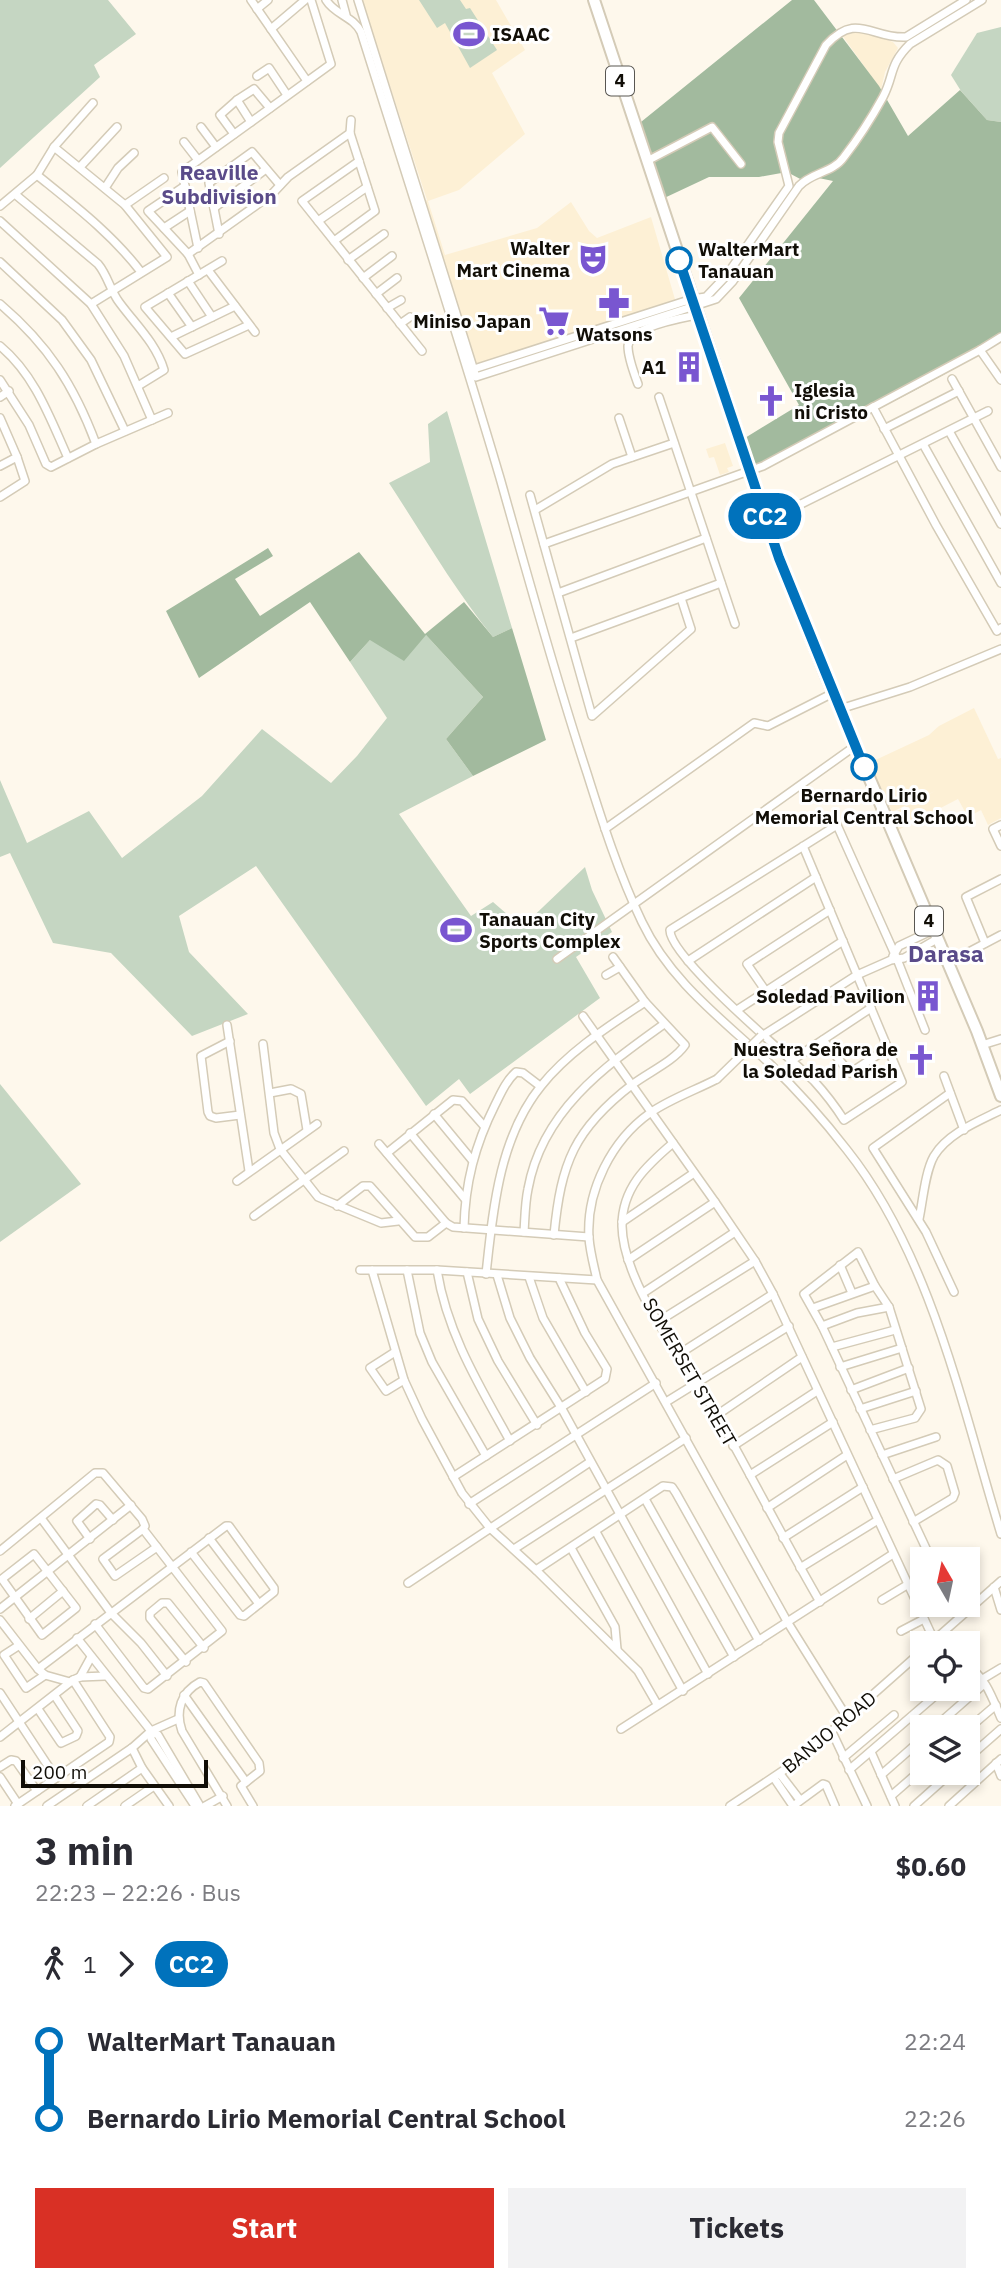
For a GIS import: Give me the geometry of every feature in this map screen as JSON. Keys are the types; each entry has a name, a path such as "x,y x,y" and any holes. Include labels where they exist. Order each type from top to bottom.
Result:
{"highway":[{"name":"4","path":"594,0 767,521 839,709 948,963 1001,1096"}],"street":[{"path":"251,0 307,81"},
{"path":"257,9 268,0"},
{"path":"271,29 305,0"},
{"path":"198,248 182,172 331,64 311,0"},
{"path":"326,0 357,24 361,33 499,477 549,657 605,829 644,927 674,972 708,1010 797,1091 849,1152 890,1218 918,1271 934,1316 1001,1534"},
{"path":"342,0 346,16"},
{"path":"358,0 476,377 708,304 722,293 793,188 843,159 883,97 894,63 910,44 982,0"},
{"path":"793,188 778,142 779,133 826,45 836,33 859,27 906,37 966,0"},
{"path":"906,37 910,44"},
{"path":"257,76 269,68 287,95"},
{"path":"234,134 220,115 237,100 254,89 270,108"},
{"path":"237,100 251,121"},
{"path":"0,205 16,195 37,175 54,147 93,103"},
{"path":"334,241 375,211 351,133 351,120"},
{"path":"80,167 117,127"},
{"path":"201,127 216,147"},
{"path":"648,161 712,127 741,164"},
{"path":"188,254 219,234 351,133"},
{"path":"184,142 198,160"},
{"path":"54,147 125,205 167,257 91,304"},
{"path":"219,234 209,183 252,152 280,185"},
{"path":"105,188 118,168 134,153"},
{"path":"359,161 302,201 422,351"},
{"path":"214,208 266,169"},
{"path":"37,175 97,224 124,250 141,272"},
{"path":"125,205 164,178"},
{"path":"185,186 148,211 188,254 199,275"},
{"path":"318,221 367,187"},
{"path":"16,195 98,264 107,275 118,300 146,334 164,368 163,372 138,386"},
{"path":"163,228 190,211"},
{"path":"0,221 91,304 111,332 152,419"},
{"path":"348,260 384,234"},
{"path":"363,278 392,256"},
{"path":"222,261 145,307 186,354 249,325"},
{"path":"0,262 62,320 91,360 125,431"},
{"path":"208,270 255,332"},
{"path":"376,294 397,278"},
{"path":"188,281 212,317"},
{"path":"168,293 192,327"},
{"path":"387,308 401,300"},
{"path":"474,369 680,303 695,307"},
{"path":"0,304 48,351 83,410 96,444"},
{"path":"171,337 235,306"},
{"path":"638,384 629,351 631,338 695,307"},
{"path":"400,324 410,317"},
{"path":"544,544 784,456 1001,337"},
{"path":"0,346 15,358 38,390 68,458"},
{"path":"981,350 1001,379"},
{"path":"952,379 1001,467"},
{"path":"0,380 29,425 48,466 51,467 168,413"},
{"path":"0,397 9,391"},
{"path":"884,429 959,391"},
{"path":"659,397 735,624"},
{"path":"873,407 898,457 997,631 1001,628"},
{"path":"767,521 988,411"},
{"path":"0,418 4,435 17,457 25,481 0,497"},
{"path":"619,418 632,457"},
{"path":"949,431 1001,524"},
{"path":"535,510 612,464 674,443"},
{"path":"923,444 1001,583"},
{"path":"0,466 17,457"},
{"path":"530,495 592,716 691,629 681,598"},
{"path":"558,593 706,538"},
{"path":"570,638 721,583"},
{"path":"839,709 910,687 1001,649"},
{"path":"605,829 754,723 768,726 833,693"},
{"path":"557,959 855,746"},
{"path":"803,846 902,1082 844,1119 815,1083 762,1036 688,961 670,937 670,930 836,825 925,1030"},
{"path":"1001,825 993,829 1001,846"},
{"path":"688,961 816,877"},
{"path":"985,943 966,897 1001,879"},
{"path":"765,990 747,964 830,910"},
{"path":"894,958 899,946 935,934"},
{"path":"848,1719 788,1623 597,1280 589,1237 592,1206 602,1172 619,1141 651,1112 717,1079 762,1036 857,975 894,958 935,934"},
{"path":"948,963 1001,934"},
{"path":"737,1010 843,941"},
{"path":"554,1235 558,1196 571,1152 590,1121 632,1084 685,1045 645,1002 613,957"},
{"path":"606,975 620,967"},
{"path":"486,1274 498,1180 520,1123 540,1086 597,1034 645,1002"},
{"path":"791,1061 871,1008"},
{"path":"583,1016 735,1231 774,1294 928,1631"},
{"path":"524,1232 528,1190 544,1142 568,1102 615,1059 664,1024"},
{"path":"227,1025 249,1171"},
{"path":"982,1045 1001,1038"},
{"path":"822,1040 850,1073 888,1048"},
{"path":"230,1041 201,1056 208,1112 216,1118 240,1115"},
{"path":"263,1044 274,1132 280,1149 318,1197 381,1223 398,1221"},
{"path":"464,1228 465,1199 472,1160 484,1126 509,1078 516,1072 523,1073 540,1086"},
{"path":"944,1076 964,1129"},
{"path":"270,1093 291,1089 301,1094 307,1130"},
{"path":"950,1093 873,1148 919,1219 954,1292"},
{"path":"387,1153 434,1114 457,1099 484,1126"},
{"path":"919,1219 933,1158 941,1147 964,1129 1001,1110"},
{"path":"434,1114 472,1160"},
{"path":"237,1181 317,1124"},
{"path":"410,1133 465,1199"},
{"name":"SOMERSET STREET","path":"673,1143 634,1180 625,1202 622,1222 628,1260 643,1293 717,1415 820,1602"},
{"path":"379,1144 446,1223 464,1228 589,1237"},
{"path":"254,1216 344,1150"},
{"path":"622,1222 694,1173"},
{"path":"337,1206 363,1186 370,1186 398,1221 415,1237 428,1237 446,1223"},
{"path":"628,1260 715,1202"},
{"path":"643,1293 735,1231"},
{"path":"870,1430 915,1418 921,1409 889,1307 858,1252 804,1293 925,1547"},
{"path":"659,1321 755,1261"},
{"path":"840,1265 852,1293"},
{"path":"360,1270 437,1270 597,1280"},
{"path":"372,1270 404,1380 469,1504 490,1528 638,1671 657,1704"},
{"path":"407,1270 421,1333 432,1362 486,1456"},
{"path":"437,1270 452,1331 510,1441"},
{"path":"467,1272 478,1319 498,1361 537,1425"},
{"path":"497,1275 510,1318 530,1358 562,1409 708,1674"},
{"path":"529,1277 543,1318 586,1392"},
{"path":"453,1477 605,1379 607,1369 585,1334 559,1278"},
{"path":"813,1308 875,1286"},
{"path":"679,1354 774,1294"},
{"path":"822,1326 858,1313 889,1307"},
{"path":"666,1402 789,1326"},
{"path":"832,1347 895,1330"},
{"path":"841,1367 902,1349"},
{"path":"395,1352 370,1368 386,1391 404,1380"},
{"path":"717,1415 802,1357"},
{"path":"851,1390 909,1368"},
{"path":"469,1504 656,1383"},
{"path":"733,1446 817,1391"},
{"path":"860,1409 916,1391"},
{"path":"750,1475 833,1422"},
{"path":"882,1455 936,1437"},
{"path":"514,1549 686,1438"},
{"path":"766,1508 848,1455"},
{"path":"893,1479 938,1461 947,1466 954,1489 953,1498 913,1522"},
{"path":"408,1583 590,1462"},
{"path":"0,1551 98,1472 103,1473 144,1522 143,1529 103,1559 115,1577 157,1547"},
{"path":"536,1570 620,1517 663,1486 672,1487 759,1642"},
{"path":"783,1538 863,1488"},
{"path":"645,1499 734,1657"},
{"path":"90,1539 77,1521 96,1504 113,1520"},
{"path":"0,1609 131,1505"},
{"path":"41,1518 111,1613 167,1676"},
{"path":"800,1568 877,1520"},
{"path":"38,1669 209,1538 229,1526 274,1588 274,1592 244,1616 240,1615 191,1552"},
{"path":"95,1625 144,1688 151,1688 222,1634 222,1630 143,1529"},
{"path":"596,1532 683,1691"},
{"path":"209,1538 260,1604"},
{"path":"570,1548 615,1627 617,1649"},
{"path":"34,1554 49,1572 75,1610 41,1635 3,1577 34,1554"},
{"path":"621,1729 893,1554"},
{"path":"980,1599 1001,1581"},
{"path":"882,1600 907,1585"},
{"path":"994,1587 1001,1610"},
{"path":"29,1619 63,1591"},
{"path":"186,1661 150,1618 150,1613 162,1603 168,1603 204,1648"},
{"path":"944,1631 959,1617"},
{"path":"901,1631 924,1619"},
{"path":"2,1625 45,1675 74,1679 104,1676"},
{"path":"77,1638 104,1676 151,1731 158,1735 195,1806"},
{"path":"18,1646 4,1655 26,1689 45,1675"},
{"path":"0,1737 55,1696 74,1679 90,1657"},
{"name":"BANJO ROAD","path":"730,1806 777,1776 848,1719 910,1662"},
{"path":"948,1715 1001,1668"},
{"path":"980,1678 1001,1717"},
{"path":"0,1777 16,1805 110,1740 74,1679"},
{"path":"228,1806 187,1740 178,1719 184,1695 196,1683 204,1683 259,1763 260,1771 241,1788 253,1806"},
{"path":"0,1693 56,1778"},
{"path":"184,1695 246,1782"},
{"path":"38,1709 61,1743 76,1736 78,1731 55,1696"},
{"path":"849,1770 929,1701"},
{"path":"980,1719 996,1705"},
{"path":"843,1758 894,1715"},
{"path":"47,1806 132,1748 151,1731 178,1719"},
{"path":"980,1747 1001,1729"},
{"path":"832,1732 867,1806"},
{"path":"132,1748 168,1806"},
{"path":"881,1775 910,1750"},
{"path":"871,1752 895,1806"},
{"path":"0,1767 10,1760 16,1761 37,1791"},
{"path":"999,1761 1001,1776"},
{"path":"949,1806 999,1761"},
{"path":"87,1806 142,1768"},
{"path":"177,1773 203,1806 223,1796"},
{"path":"777,1776 796,1804 822,1784 835,1806"},
{"path":"891,1796 910,1779"},
{"path":"914,1806 938,1785"},
{"path":"125,1806 154,1786"}],"shaded area":[{"path":"362,0 496,0 525,50 492,73 525,134 459,190 428,201 445,255 537,228 571,202 589,231 597,238 651,217 679,313 468,382 416,204 427,200"},
{"path":"854,32 875,35 893,42 898,48 885,72 881,90 842,35"},
{"path":"725,443 733,466 727,468 729,472 720,475 714,457 709,458 706,449"},
{"name":"Bernardo Lirio Memorial Central School","path":"974,708 998,759 1001,758 1001,818 988,825 981,810 968,817 958,799 898,830 890,815 935,791 892,812 869,763 929,735 939,726"}],"green space":[{"path":"0,0 108,0 136,34 94,65 100,77 0,168"},
{"name":"ISAAC","path":"419,0 460,0 466,9 470,8 497,50 470,68 445,23 437,28"},
{"path":"792,0 814,0 879,86 908,136 960,90 987,120 1001,122 1001,341 909,394 749,470 740,441 799,405 739,298 833,181 809,176 804,181 787,172 759,177 709,177 660,200 636,126"},
{"path":"1001,27 1001,122 987,120 961,91 951,75 977,33"},
{"path":"447,411 512,628 493,637 452,581 389,483 430,462 428,424"},
{"path":"268,548 273,556 235,579 260,616 359,552 425,634 464,602 493,637 512,628 546,740 473,776 446,739 483,697 426,635 404,661 370,640 350,662 310,602 199,678 166,611"},
{"path":"426,635 483,697 446,739 473,776 399,814 471,916 493,902 522,927 585,867 592,890 612,932 576,957 600,998 470,1094 459,1079 426,1106 256,866 179,916 189,952 248,1014 192,1036 111,953 53,943 10,853 0,857 0,780 27,843 89,811 122,858 202,796 262,729 331,783 387,718 350,662 370,640"},
{"path":"0,1084 81,1184 0,1242"}],"bus line":[{"name":"CC2","path":"679,260 779,558 864,767"}],"place":[{"name":"ISAAC","path":"469,34"},
{"name":"Walter Mart Cinema","path":"593,259"},
{"name":"WalterMart Tanauan","path":"679,260"},
{"name":"Watsons","path":"614,303"},
{"name":"Miniso Japan","path":"554,321"},
{"name":"A1","path":"689,367"},
{"name":"Iglesia ni Cristo","path":"771,401"},
{"name":"Bernardo Lirio Memorial Central School","path":"864,767"},
{"name":"Tanauan City Sports Complex","path":"456,930"},
{"name":"Soledad Pavilion","path":"928,996"},
{"name":"Nuestra Señora de la Soledad Parish","path":"921,1060"}],"district":[{"name":"Reaville Subdivision","path":"219,185"},
{"name":"Darasa","path":"946,954"}]}
